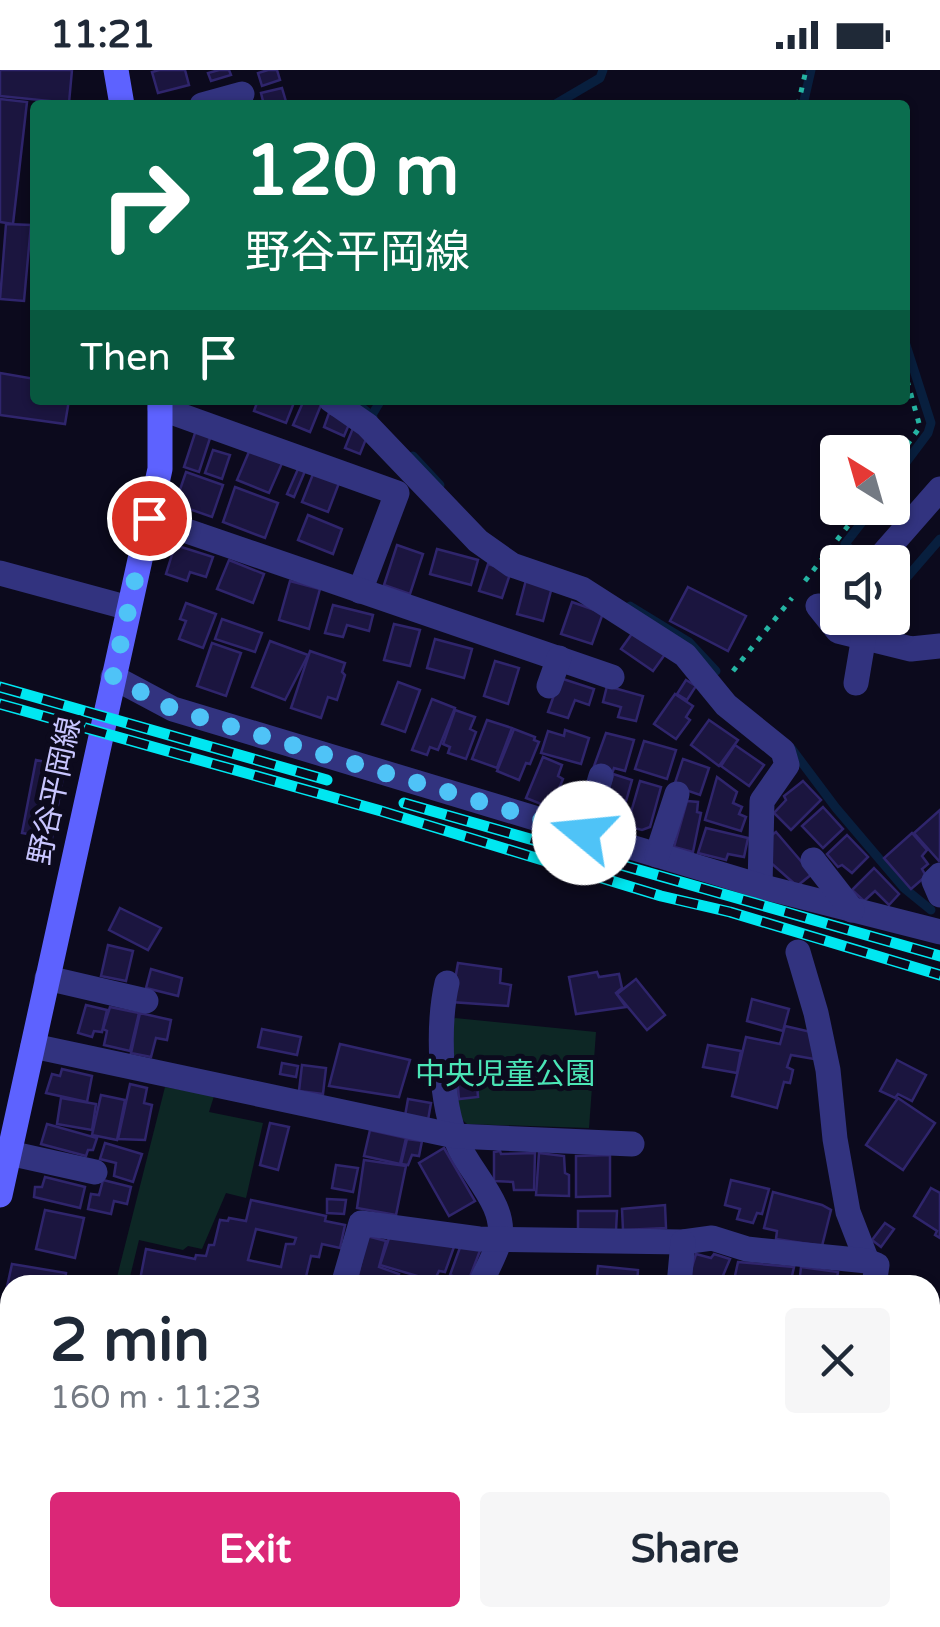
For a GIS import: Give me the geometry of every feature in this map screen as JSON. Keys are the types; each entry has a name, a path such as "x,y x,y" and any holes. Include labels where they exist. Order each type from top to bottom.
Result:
{"main road":[{"path":"116,70 121,100"},
{"name":"野谷平岡線","path":"0,1195 160,469 160,405"}],"street":[{"path":"220,100 242,94"},
{"path":"163,405 396,494 360,591"},
{"path":"338,405 368,426 478,541 512,565 582,589 669,642 684,655 709,702 783,751 787,765 762,800 760,886"},
{"path":"887,545 913,504 940,489"},
{"path":"149,518 612,677"},
{"path":"0,572 130,608"},
{"path":"856,683 864,635"},
{"path":"880,635 911,649 940,646"},
{"path":"549,686 558,658"},
{"path":"113,677 173,709 760,886 940,932"},
{"path":"584,833 601,776"},
{"path":"657,855 677,794"},
{"path":"814,860 852,910"},
{"path":"940,875 934,880 940,895"},
{"path":"798,952 828,1070 848,1212 871,1273"},
{"path":"47,978 146,1001"},
{"path":"446,983 441,1009 447,1114 458,1146 493,1198 500,1238 484,1275"},
{"path":"34,1046 455,1136 632,1144"},
{"path":"9,1152 95,1172"},
{"path":"347,1275 362,1224 480,1240 683,1242 712,1238 746,1249 871,1273"},
{"path":"680,1275 683,1242"}],"path":[{"path":"799,100 806,70"},
{"path":"910,391 920,427 910,441"},
{"path":"804,582 849,525"},
{"path":"709,702 792,598"}],"green space":[{"name":"中央児童公園","path":"455,1018 596,1032 589,1128 467,1124 458,1116 449,1025"},
{"path":"165,1087 214,1096 209,1112 263,1123 246,1198 226,1193 202,1249 188,1246 183,1250 139,1240 130,1275 118,1275"}],"building":[{"path":"0,70 72,70 69,100 0,96"},
{"path":"185,70 189,85 158,93 152,72"},
{"path":"229,70 231,75 211,81 208,73"},
{"path":"277,70 280,80 262,86 258,73"},
{"path":"282,88 286,100 263,100 261,93"},
{"path":"0,99 27,102 13,224 0,222"},
{"path":"6,224 30,225 24,301 0,299"},
{"path":"0,373 30,378 30,405 68,405 65,424 0,415"},
{"path":"256,405 293,405 286,423 254,411"},
{"path":"302,405 321,405 310,432 293,425"},
{"path":"329,413 350,422 344,436 324,427"},
{"path":"353,428 368,434 360,454 345,448"},
{"path":"196,430 211,435 199,472 184,467"},
{"path":"251,447 283,461 269,493 237,480"},
{"path":"213,450 230,455 222,479 205,473"},
{"path":"298,469 305,471 294,497 287,494"},
{"path":"186,472 223,485 212,517 175,504"},
{"path":"313,474 339,483 328,512 302,502"},
{"path":"235,487 278,503 265,538 223,522"},
{"path":"308,515 342,529 333,554 298,540"},
{"path":"175,545 213,557 206,577 190,572 187,581 166,574"},
{"path":"397,545 423,554 410,594 384,585"},
{"path":"437,549 478,560 471,585 430,574"},
{"path":"229,560 264,574 253,603 217,589"},
{"path":"488,564 511,571 502,598 479,591"},
{"path":"526,580 552,587 543,621 517,614"},
{"path":"290,581 320,589 309,629 279,620"},
{"path":"688,587 746,616 728,651 670,621"},
{"path":"572,602 603,613 592,644 561,634"},
{"path":"186,603 216,614 203,648 179,639 186,621 180,619"},
{"path":"333,605 373,615 369,631 347,625 343,637 325,633"},
{"path":"222,619 262,633 255,652 215,639"},
{"path":"394,624 420,630 410,666 384,660"},
{"path":"636,628 668,650 653,671 621,649"},
{"path":"435,639 472,649 464,678 427,668"},
{"path":"270,641 308,655 285,700 252,687"},
{"path":"212,643 241,653 226,696 197,686"},
{"path":"310,651 345,663 337,700 328,697 321,718 291,708"},
{"path":"495,661 519,668 508,704 484,696"},
{"path":"560,678 594,689 589,705 575,700 568,718 548,712"},
{"path":"686,680 696,686 687,700 677,694"},
{"path":"398,682 420,690 405,732 382,724"},
{"path":"607,686 643,696 636,721 618,717 621,707 603,702"},
{"path":"675,694 693,706 686,717 690,720 676,739 654,724"},
{"path":"432,699 455,708 438,750 430,747 427,755 412,750"},
{"path":"455,710 475,717 470,729 476,732 466,759 448,753 450,747 443,744"},
{"path":"487,720 512,728 497,768 472,759"},
{"path":"709,720 738,740 719,766 691,745"},
{"path":"514,729 539,742 519,780 497,771"},
{"path":"565,730 589,738 581,764 541,753 548,731 564,736"},
{"path":"606,733 634,740 625,771 614,768 612,774 593,769"},
{"path":"644,741 676,750 667,779 635,769"},
{"path":"735,745 764,765 749,786 721,766"},
{"path":"543,757 562,765 558,776 563,779 551,808 526,798"},
{"path":"683,759 709,768 700,795 674,786"},
{"path":"36,760 65,766 52,838 22,833"},
{"path":"613,774 632,780 623,812 614,810 610,824 600,821"},
{"path":"717,777 737,792 733,803 742,807 739,814 746,817 741,831 705,820"},
{"path":"640,781 661,787 650,827 642,830 627,826"},
{"path":"803,781 821,800 791,830 774,813 786,800 784,796"},
{"path":"567,793 577,795 573,812 563,810"},
{"path":"687,801 698,802 697,812 701,813 693,852 674,847"},
{"path":"823,807 843,829 823,848 802,826"},
{"path":"940,810 940,860 939,861 914,833"},
{"path":"706,828 748,838 744,857 728,854 726,860 698,853"},
{"path":"776,832 812,874 797,886 771,863 769,837"},
{"path":"912,833 927,850 922,856 928,864 922,869 926,876 911,889 884,858"},
{"path":"847,835 868,857 852,873 842,865 838,867 827,854"},
{"path":"874,868 899,894 889,905 875,891 864,901 852,890"},
{"path":"120,908 161,928 148,950 109,930"},
{"path":"108,945 133,951 126,981 101,976"},
{"path":"458,963 501,969 500,983 511,985 508,1006 451,1002"},
{"path":"151,969 182,978 178,996 146,988"},
{"path":"597,972 599,977 619,974 622,988 616,993 626,1007 576,1014 569,977"},
{"path":"636,979 665,1015 647,1030 617,994"},
{"path":"752,999 789,1009 783,1031 747,1021"},
{"path":"86,1005 107,1010 102,1032 94,1031 92,1037 78,1033"},
{"path":"110,1007 139,1013 130,1051 104,1045 107,1031 103,1029"},
{"path":"140,1013 171,1020 167,1040 156,1038 151,1057 131,1053"},
{"path":"785,1026 811,1032 814,1059 791,1055 787,1067 793,1070 790,1083 784,1082 777,1108 732,1096 746,1037 780,1044"},
{"path":"262,1029 301,1037 297,1055 258,1047"},
{"path":"340,1044 410,1060 399,1097 329,1086"},
{"path":"708,1045 741,1051 737,1073 703,1067"},
{"path":"897,1060 926,1075 912,1101 880,1091"},
{"path":"282,1063 298,1066 296,1077 280,1074"},
{"path":"302,1065 326,1068 323,1094 299,1091"},
{"path":"62,1069 92,1076 87,1102 46,1093 52,1074 60,1076"},
{"path":"476,1074 478,1097 459,1099 457,1076"},
{"path":"130,1084 147,1088 144,1103 152,1105 145,1140 118,1139"},
{"path":"101,1095 125,1100 117,1140 92,1135"},
{"path":"61,1098 96,1104 92,1130 57,1124"},
{"path":"898,1098 935,1123 903,1170 866,1145"},
{"path":"408,1099 431,1103 428,1120 405,1116"},
{"path":"270,1123 289,1127 278,1170 260,1165"},
{"path":"47,1124 97,1138 93,1150 88,1150 86,1156 41,1144"},
{"path":"370,1130 406,1138 400,1164 364,1156"},
{"path":"407,1139 422,1141 419,1156 412,1155 408,1165 401,1164"},
{"path":"105,1143 142,1154 133,1182 114,1176 116,1163 100,1159"},
{"path":"444,1148 475,1201 449,1216 419,1163"},
{"path":"494,1152 535,1153 534,1190 514,1190 513,1182 494,1181"},
{"path":"539,1153 564,1156 569,1196 536,1195"},
{"path":"610,1155 610,1196 576,1197 576,1156"},
{"path":"364,1160 406,1166 396,1215 357,1208"},
{"path":"336,1165 358,1168 353,1192 332,1188"},
{"path":"45,1177 85,1187 80,1208 34,1197 35,1187 42,1187"},
{"path":"103,1180 131,1187 127,1204 114,1201 111,1214 88,1209 91,1194 99,1195"},
{"path":"731,1180 769,1189 762,1214 757,1213 753,1223 737,1219 740,1209 725,1205"},
{"path":"931,1188 940,1193 940,1238 935,1235 937,1231 914,1216"},
{"path":"773,1192 831,1210 822,1246 776,1239 777,1231 764,1228"},
{"path":"327,1199 346,1200 344,1214 327,1213"},
{"path":"251,1200 326,1216 325,1221 345,1225 340,1248 322,1244 319,1257 311,1256 306,1275 141,1275 146,1249 195,1259 196,1255 206,1256 209,1245 214,1245 220,1220 246,1221","holes":["256,1229 296,1238 294,1244 286,1244 281,1267 248,1260"]},
{"path":"665,1205 666,1228 623,1230 622,1209"},
{"path":"45,1210 84,1218 75,1258 36,1249"},
{"path":"578,1211 617,1211 616,1231 578,1230"},
{"path":"885,1223 894,1229 881,1247 872,1240"},
{"path":"391,1232 454,1247 445,1272 439,1271 437,1275 414,1275 380,1265"},
{"path":"367,1236 386,1241 379,1267 399,1275 358,1275"},
{"path":"462,1242 481,1248 471,1275 450,1275"},
{"path":"696,1254 730,1259 723,1275 689,1275"},
{"path":"738,1262 794,1267 792,1275 735,1275"},
{"path":"12,1264 66,1273 66,1275 10,1275"},
{"path":"598,1266 638,1270 638,1275 597,1275"},
{"path":"801,1267 838,1272 838,1275 800,1275"}],"waterway":[{"path":"563,100 600,78 603,70"},
{"path":"804,100 811,70"},
{"path":"910,358 931,423 910,457"},
{"path":"359,405 373,417"},
{"path":"372,415 378,405"},
{"path":"413,456 440,485"},
{"path":"846,545 860,525"},
{"path":"910,574 940,539"},
{"path":"630,606 689,642 716,671"},
{"path":"791,748 904,888 931,910"}],"railway":[{"path":"0,687 327,780"},
{"path":"0,704 940,975"},
{"path":"404,803 940,956"}],"route":[{"path":"149,518 113,677 173,709 584,833"}]}
